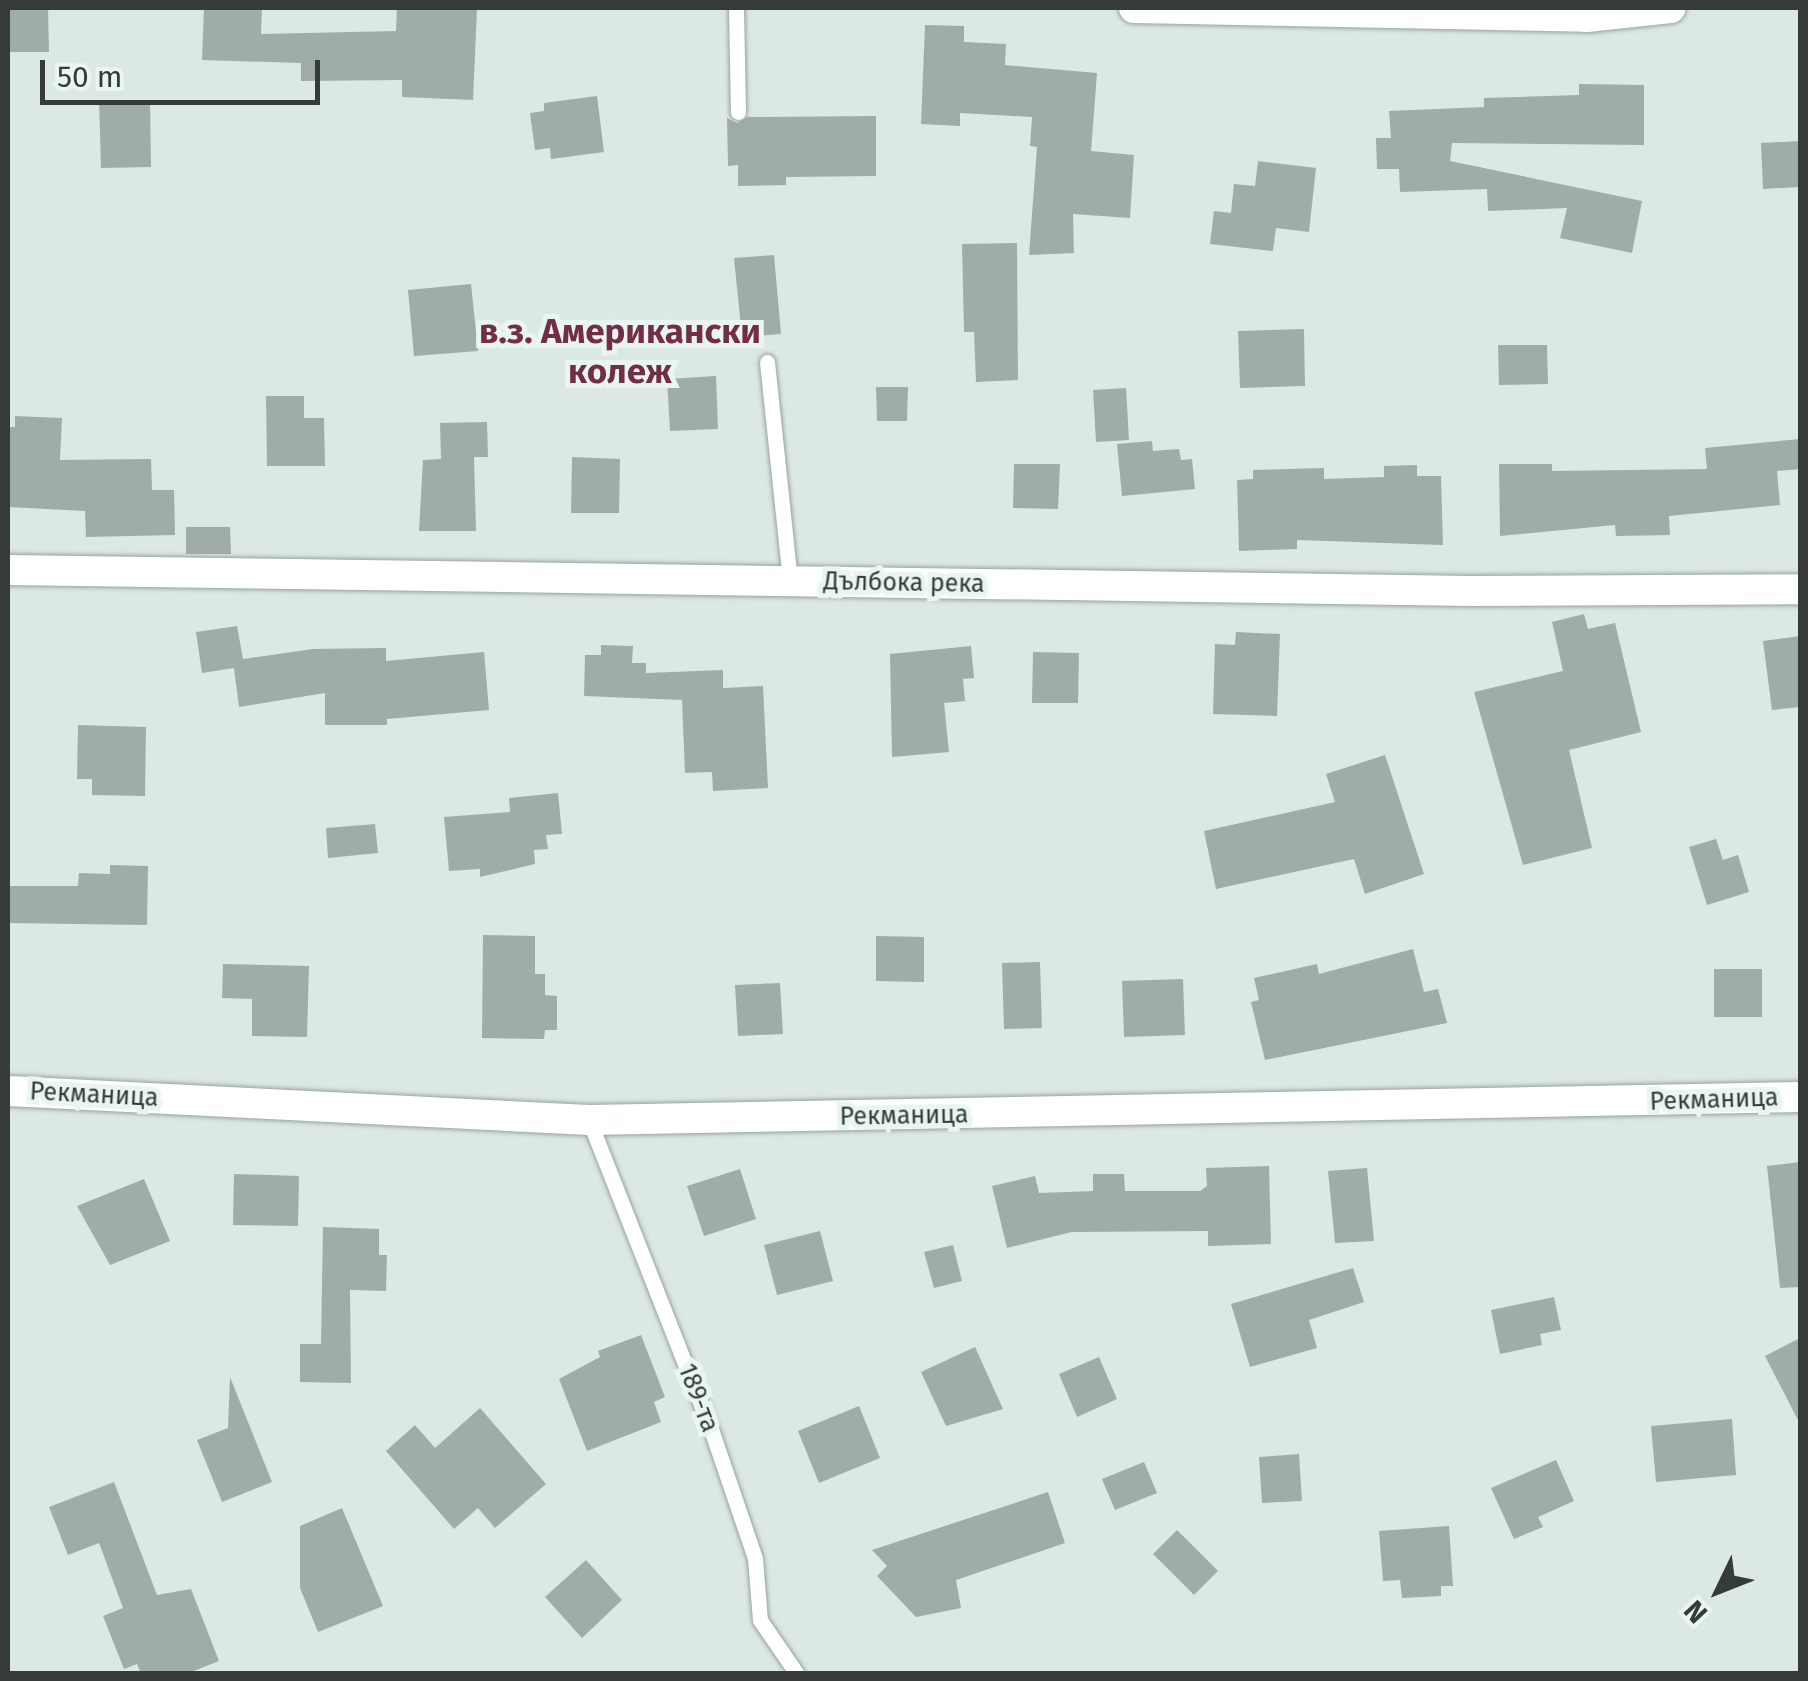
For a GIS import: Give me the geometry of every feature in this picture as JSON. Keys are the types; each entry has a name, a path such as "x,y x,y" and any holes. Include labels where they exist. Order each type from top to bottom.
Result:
{"street":[{"path":"1134,8 1587,17 1670,8"},
{"name":"Дълбока река","path":"8,570 790,582 1800,589"},
{"name":"Рекманица","path":"8,1091 589,1120 1800,1097"}],"lane":[{"path":"736,8 738,112"},
{"path":"766,362 790,582"},
{"name":"189-та","path":"589,1120 711,1429 755,1558 760,1620 797,1674"}],"building":[{"path":"8,8 48,8 49,52 8,52"},
{"path":"204,8 262,8 261,34 396,31 397,8 477,9 473,100 402,97 402,80 301,81 301,63 202,60"},
{"path":"925,25 964,26 964,42 1006,44 1005,65 1097,73 1091,151 1134,155 1130,218 1073,214 1074,253 1029,255 1037,147 1030,146 1032,117 960,113 960,126 921,124"},
{"path":"1579,84 1644,85 1644,145 1452,143 1450,161 1642,201 1632,253 1560,238 1567,208 1488,211 1487,189 1400,192 1399,169 1377,169 1376,138 1391,138 1389,111 1484,107 1484,98 1579,95"},
{"path":"597,96 604,152 551,159 550,148 535,150 530,113 544,111 544,103"},
{"path":"99,100 150,100 151,167 101,168"},
{"path":"876,116 876,176 786,177 786,185 738,186 738,165 728,166 727,118 737,123 748,117"},
{"path":"1800,141 1800,187 1763,189 1761,143"},
{"path":"1258,161 1316,168 1309,232 1276,228 1273,251 1210,244 1214,211 1231,213 1234,184 1255,186"},
{"path":"1017,243 1018,380 976,382 974,332 964,332 962,244"},
{"path":"774,255 781,334 742,337 734,258"},
{"path":"471,284 478,351 414,356 408,290"},
{"path":"1304,329 1305,386 1240,388 1238,331"},
{"path":"1498,345 1547,345 1548,384 1499,385"},
{"path":"716,376 718,429 670,431 667,379"},
{"path":"876,387 908,387 907,421 877,421"},
{"path":"1126,388 1129,440 1096,442 1093,390"},
{"path":"266,396 304,396 304,418 324,418 325,466 267,466"},
{"path":"15,416 62,418 60,460 151,459 152,490 174,490 175,535 86,537 85,511 8,507 8,427 15,427"},
{"path":"487,422 488,457 474,457 476,531 419,531 423,460 441,459 440,423"},
{"path":"1800,439 1800,469 1777,471 1780,505 1669,516 1670,535 1616,536 1615,525 1500,536 1499,464 1552,464 1552,471 1707,469 1705,448"},
{"path":"1152,441 1153,451 1179,449 1181,460 1192,459 1195,489 1122,496 1117,444"},
{"path":"572,457 620,459 619,513 571,513"},
{"path":"1014,464 1060,464 1058,509 1013,508"},
{"path":"1417,465 1417,476 1441,476 1443,545 1297,540 1297,549 1239,551 1237,480 1253,479 1253,470 1324,468 1324,479 1384,477 1384,466"},
{"path":"186,527 230,527 231,554 186,554"},
{"path":"1584,614 1588,629 1615,623 1641,732 1569,750 1592,848 1523,865 1474,692 1563,671 1552,622"},
{"path":"237,626 243,659 313,649 386,648 386,661 484,652 489,710 387,719 387,725 325,725 325,693 239,707 234,668 202,673 196,632"},
{"path":"1236,632 1280,634 1277,716 1213,714 1215,644 1235,645"},
{"path":"1800,636 1800,707 1772,710 1763,641"},
{"path":"601,645 633,646 632,663 646,663 646,673 723,670 723,688 763,686 768,788 713,791 712,772 685,773 682,700 584,696 585,655 601,655"},
{"path":"971,646 974,678 963,679 965,701 944,703 949,752 892,757 890,654"},
{"path":"1033,652 1079,653 1078,703 1032,703"},
{"path":"78,725 146,727 145,796 92,795 92,779 77,779"},
{"path":"1385,755 1424,874 1365,894 1354,859 1216,889 1204,831 1335,802 1326,774"},
{"path":"558,793 562,834 546,835 548,849 534,850 535,864 480,877 480,869 449,871 444,817 510,812 509,798"},
{"path":"375,824 378,853 328,858 326,828"},
{"path":"1716,839 1723,860 1738,855 1749,892 1707,905 1689,847"},
{"path":"110,865 148,866 147,925 8,923 8,886 78,886 79,873 110,874"},
{"path":"483,935 535,936 535,974 545,974 545,995 557,996 557,1030 545,1030 544,1039 482,1038"},
{"path":"876,936 924,937 924,982 876,981"},
{"path":"1413,949 1424,992 1438,989 1447,1023 1265,1060 1251,1002 1259,1000 1254,978 1317,964 1319,974"},
{"path":"1040,962 1042,1028 1004,1029 1002,963"},
{"path":"223,964 309,966 307,1037 252,1036 252,999 222,998"},
{"path":"1714,969 1762,969 1762,1017 1714,1017"},
{"path":"1183,979 1185,1035 1124,1037 1122,981"},
{"path":"780,983 783,1034 738,1036 735,985"},
{"path":"1800,1162 1800,1287 1780,1288 1767,1166"},
{"path":"1269,1166 1271,1244 1208,1246 1208,1231 1072,1232 1007,1248 992,1186 1035,1176 1039,1193 1093,1191 1093,1174 1124,1174 1125,1191 1200,1191 1207,1186 1206,1168"},
{"path":"1367,1168 1374,1241 1335,1243 1328,1171"},
{"path":"740,1169 756,1219 704,1236 687,1186"},
{"path":"234,1174 299,1176 298,1226 233,1225"},
{"path":"144,1179 170,1241 110,1265 77,1206"},
{"path":"323,1227 379,1229 379,1255 387,1255 386,1291 350,1290 351,1383 300,1382 300,1344 321,1344"},
{"path":"820,1231 833,1281 777,1295 764,1245"},
{"path":"953,1245 962,1281 934,1288 924,1252"},
{"path":"1353,1268 1364,1302 1309,1320 1317,1348 1250,1367 1231,1304"},
{"path":"1554,1297 1561,1330 1540,1334 1542,1345 1500,1354 1491,1310"},
{"path":"641,1335 665,1397 654,1402 661,1422 587,1451 559,1379 600,1357 598,1351"},
{"path":"1800,1338 1800,1424 1765,1356"},
{"path":"975,1347 1003,1409 946,1426 921,1372"},
{"path":"1099,1357 1117,1399 1077,1417 1059,1374"},
{"path":"230,1377 272,1482 222,1502 197,1440 228,1428"},
{"path":"859,1406 880,1458 819,1483 798,1431"},
{"path":"480,1408 546,1484 495,1528 478,1508 454,1529 386,1451 415,1425 435,1448"},
{"path":"1732,1419 1736,1475 1656,1482 1651,1426"},
{"path":"1299,1454 1302,1501 1262,1503 1259,1457"},
{"path":"1556,1460 1574,1501 1538,1517 1543,1527 1514,1539 1491,1488"},
{"path":"1144,1462 1157,1493 1115,1510 1102,1479"},
{"path":"114,1482 157,1595 191,1589 219,1661 186,1674 141,1674 137,1664 124,1669 103,1616 123,1608 99,1543 68,1555 49,1507"},
{"path":"1048,1492 1065,1543 956,1580 961,1608 916,1617 877,1576 887,1566 872,1550"},
{"path":"342,1508 383,1606 318,1632 300,1588 300,1526"},
{"path":"1449,1526 1453,1586 1441,1586 1441,1596 1402,1598 1400,1580 1383,1581 1379,1531"},
{"path":"1177,1530 1218,1571 1194,1595 1153,1554"},
{"path":"586,1560 622,1600 582,1638 545,1597"}],"district":[{"name":"в.з. Американски колеж","path":"620,351"}]}
